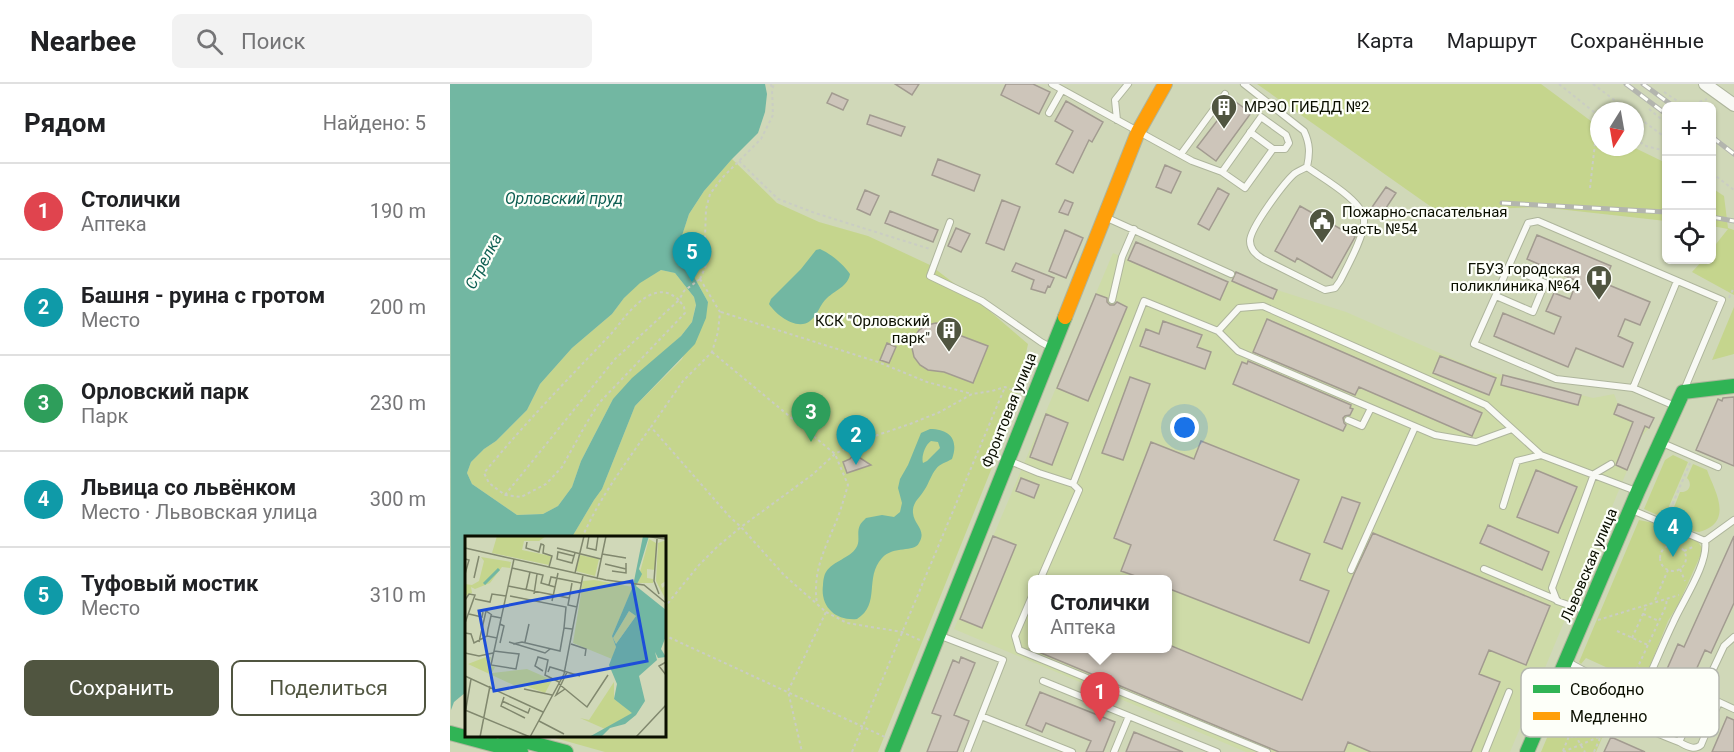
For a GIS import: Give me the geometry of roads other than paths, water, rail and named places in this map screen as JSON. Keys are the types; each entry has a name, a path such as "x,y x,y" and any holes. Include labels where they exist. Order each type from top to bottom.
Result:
{"main road":[{"name":"Фронтовая улица","path":"893,747 1138,132 1165,84"},
{"path":"1683,392 1734,386"},
{"name":"Львовская улица","path":"1563,668 1630,509 1683,392"},
{"path":"480,737 521,752"},
{"path":"511,737 566,752"},
{"name":"Львовская улица","path":"1527,752 1533,737"}],"street":[{"path":"1705,84 1734,105"}],"lane":[{"path":"1052,84 1192,162 1222,172 1245,188 1273,149"},
{"path":"1117,120 1115,100 1128,84"},
{"path":"1244,84 1304,131 1309,142 1310,154 1307,167"},
{"path":"1049,113 1062,90"},
{"path":"1181,154 1225,94"},
{"path":"1222,172 1250,132 1261,117 1286,135 1289,143 1285,149 1273,149 1250,132"},
{"path":"1307,167 1354,201 1362,210 1364,219 1362,231 1340,281 1335,288 1325,290 1263,259 1254,253 1250,243 1251,233 1274,200 1295,173 1307,167"},
{"path":"1104,216 1231,274"},
{"path":"1676,406 1634,388 1556,379 1474,344 1528,223 1538,221 1722,300 1683,392"},
{"path":"950,222 930,276 982,301 1052,348"},
{"path":"1112,300 1122,257 1134,230"},
{"path":"1496,296 1533,312 1545,283 1509,267"},
{"path":"1634,388 1677,281"},
{"path":"1073,484 1144,301 1218,331 1238,351 1435,435 1476,442 1512,429"},
{"path":"1218,331 1239,308 1263,306 1486,405 1541,455 1638,491"},
{"path":"1348,420 1362,426 1371,408"},
{"path":"1351,570 1415,427"},
{"path":"1660,442 1718,467"},
{"path":"1503,506 1517,461 1541,455"},
{"path":"1007,460 1073,484 1079,490 1042,575"},
{"path":"1557,601 1552,588 1594,474 1611,464"},
{"path":"1630,509 1705,541"},
{"path":"1705,541 1734,520"},
{"path":"1653,668 1704,556 1705,541"},
{"path":"1484,569 1557,601 1587,611"},
{"path":"1028,605 1015,636 1019,650 1267,752"},
{"path":"1714,668 1724,646 1734,637"},
{"path":"935,640 1003,660 967,752"},
{"path":"1566,661 1579,668"},
{"path":"1042,681 1217,752"},
{"path":"1485,752 1509,692"},
{"path":"1719,702 1734,709"},
{"path":"981,716 1069,751"},
{"path":"1114,752 1129,716"},
{"path":"1667,737 1693,748 1701,745 1704,737"},
{"path":"1679,742 1681,737"}],"water":[{"name":"Орловский пруд","path":"450,84 765,84 767,94 765,112 758,133 704,191 689,214 678,248 708,302 706,318 695,344 635,406 602,489 573,536 465,536 465,693 454,702 451,710","holes":["661,270 675,273 694,297 696,305 692,322 681,336 632,378 613,399 581,461 572,487 558,506 543,514 517,515 472,484 467,473 471,462 527,410 540,384 572,348 612,314 624,298 640,283"]},
{"path":"820,249 844,267 850,274 849,278 825,300 810,321 805,324 793,323 782,317 769,304 816,250"},
{"path":"930,429 948,433 953,441 954,452 952,459 937,467 914,506 914,517 922,535 919,543 913,548 892,552 882,558 874,574 871,598 864,613 857,619 842,618 831,611 824,600 825,573 856,548 860,524 866,518 882,515 894,517 900,512 902,503 898,488 900,479 921,433","holes":["931,441 938,442 940,448 923,463 923,454 927,445"]}],"railway":[{"path":"1626,84 1662,111"},
{"path":"1643,84 1668,102"},
{"path":"1716,140 1734,154"},
{"path":"1502,203 1662,212"},
{"path":"1716,218 1734,221"}],"place":[{"name":"МРЭО ГИБДД №2","path":"1224,130"},
{"name":"Пожарно-спасательная часть №54","path":"1322,244"},
{"name":"Туфовый мостик","path":"692,282"},
{"name":"ГБУЗ городская поликлиника №64","path":"1599,301"},
{"name":"КСК \"Орловский парк\"","path":"949,353"},
{"name":"Орловский парк","path":"811,442"},
{"name":"Башня - руина с гротом","path":"856,465"},
{"name":"Львица со львёнком","path":"1673,557"},
{"name":"Столички","path":"1100,722"}],"water label":[{"name":"Стрелка","path":"483,261"}]}
